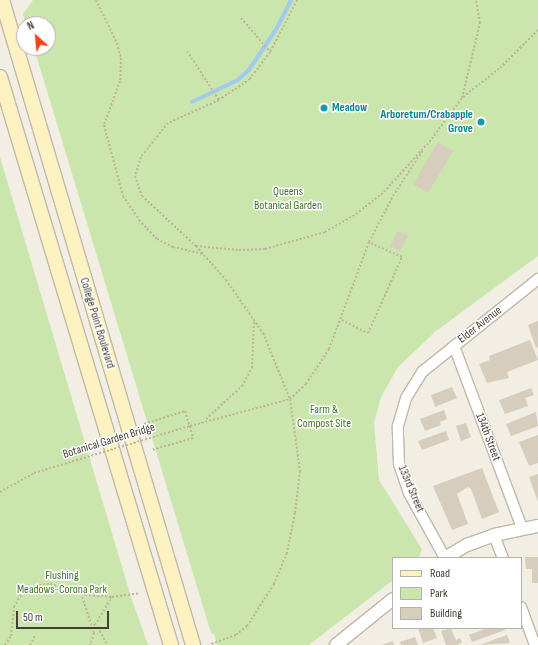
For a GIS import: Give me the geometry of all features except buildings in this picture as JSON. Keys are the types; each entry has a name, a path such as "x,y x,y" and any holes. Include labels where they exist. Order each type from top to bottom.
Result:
{"main road":[{"name":"College Point Boulevard","path":"2,0 193,645"},
{"name":"College Point Boulevard","path":"0,77 171,645"}],"street":[{"name":"Elder Avenue","path":"422,372 538,279"},
{"name":"134th Street","path":"454,346 522,528"},
{"name":"133rd Street","path":"422,372 406,398 398,426 399,464 409,493 444,557"},
{"path":"447,557 467,545 494,534 538,526"},
{"path":"494,534 503,557"},
{"path":"336,645 392,600"},
{"path":"522,610 535,645"}],"path":[{"path":"96,0 117,43 121,58 120,80 104,125 123,196 138,220 157,239 173,247 203,254"},
{"path":"211,644 236,635 247,626 274,584 287,553 295,513 300,471 290,399 263,333 254,320 226,280 196,246 142,196 135,176 142,156 168,123 219,100 250,79 270,52 297,0"},
{"path":"462,98 480,23 476,0"},
{"path":"241,18 270,52"},
{"path":"205,420 290,399 306,384 319,366 341,320 348,294 369,242 393,196 427,144 462,98 500,68 538,30"},
{"path":"187,51 219,100"},
{"path":"196,246 239,250 265,249 325,232 356,214 384,192 427,144"},
{"path":"341,320 368,333 402,257 369,242"},
{"path":"205,420 242,386 252,368 254,320"},
{"path":"144,424 185,411 190,426 193,438 152,450"},
{"name":"Botanical Garden Bridge","path":"0,492 34,473 190,426 205,420"},
{"path":"5,645 11,636 14,607 20,596 29,589 50,584 81,593 112,597 138,593"},
{"path":"81,593 94,633 90,645"},
{"path":"95,625 112,597"},
{"path":"92,623 95,625 107,645"},
{"path":"30,645 35,636"}],"green space":[{"name":"Queens Botanical Garden","path":"33,0 538,0 538,256 436,331 398,367 381,397 374,423 379,480 422,549 419,557 392,557 392,581 309,645 217,645 214,634 211,633 36,56 56,56 56,16 24,16 23,14"},
{"name":"Flushing Meadows-Corona Park","path":"0,157 131,597 148,645 0,645"}],"waterway":[{"path":"192,102 238,80 249,70 277,28 291,0"}],"place":[{"name":"Meadow","path":"324,108"},
{"name":"Arboretum/Crabapple Grove","path":"481,122"}],"park label":[{"name":"Farm & Compost Site","path":"324,417"}]}
